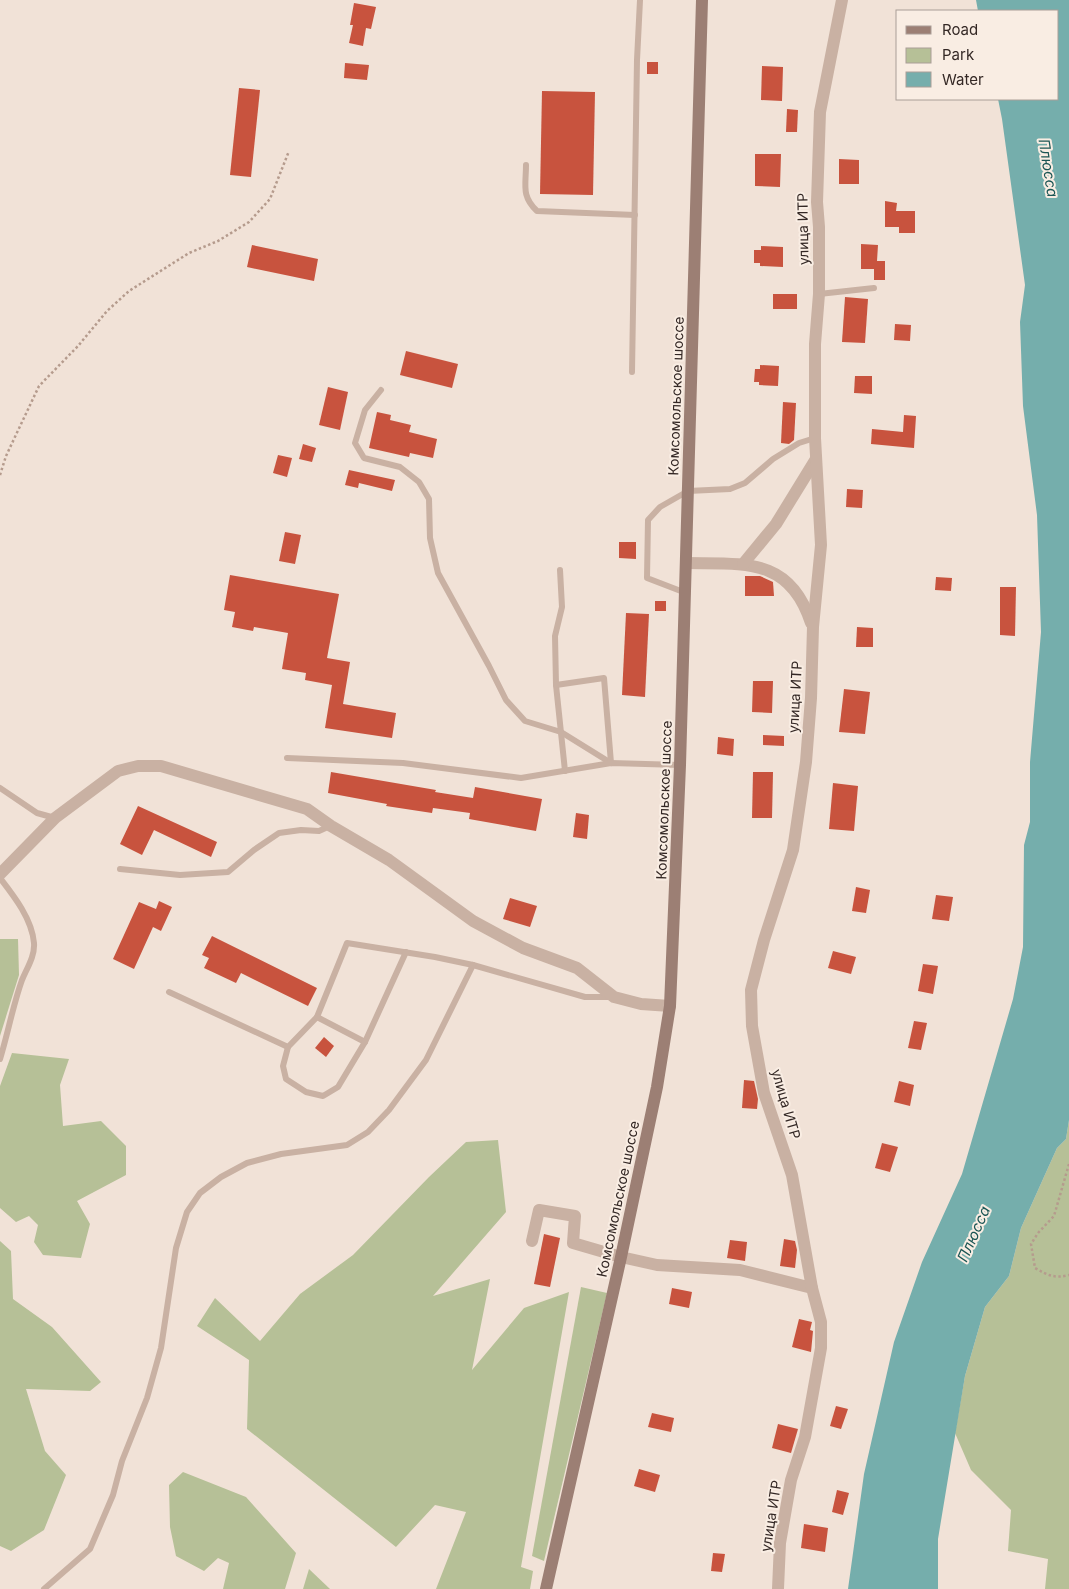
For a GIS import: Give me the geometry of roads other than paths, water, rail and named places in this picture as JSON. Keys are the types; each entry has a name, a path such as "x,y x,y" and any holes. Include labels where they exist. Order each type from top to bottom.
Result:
{"main road":[{"name":"Комсомольское шоссе","path":"546,1589 621,1257 657,1087 670,1006 686,593 702,0"}],"street":[{"name":"улица ИТР","path":"778,1589 780,1543 791,1480 805,1437 820,1348 821,1322 812,1288 792,1175 764,1093 752,1026 751,990 764,940 792,850 806,752 811,698 813,627 821,545 815,438 815,344 819,294 817,202 820,112 842,0"},
{"path":"741,564 776,524 816,459"},
{"name":"улица ИТР","path":"686,563 741,564 761,567 777,574 793,586 806,605 813,627"},
{"path":"0,874 55,818 118,771 138,766 161,766 307,809 331,826 389,860 473,921 523,948 577,968 614,997 641,1004 670,1006"},
{"path":"532,1241 539,1210 575,1216 573,1243 657,1265 740,1270 812,1288"}],"lane":[{"path":"632,372 637,60 640,0"},
{"path":"526,165 525,195 529,203 537,211 635,215"},
{"path":"819,294 874,288"},
{"path":"381,390 365,410 355,443 364,458 400,467 419,482 430,499 430,538 438,573 506,700 525,721 561,732 611,763"},
{"path":"686,593 647,578 648,520 660,507 688,491 730,490 745,483 773,459 799,443 815,438"},
{"path":"560,570 562,607 555,636 556,685 565,771"},
{"path":"556,685 604,678 611,763"},
{"path":"287,758 403,763 521,778 611,763 680,765"},
{"path":"0,788 37,813 55,818"},
{"path":"120,869 180,875 228,872 254,850 279,833 300,830 318,831 331,826"},
{"path":"0,878 14,896 28,922 34,943 33,956 22,980 0,1059"},
{"path":"406,952 365,1042 338,1087 323,1096 306,1092 286,1079 283,1066 288,1047 317,1017 347,943 406,952 473,965 585,997 614,997"},
{"path":"44,1589 90,1549 113,1495 122,1462 147,1398 161,1348 176,1248 187,1212 200,1193 221,1176 247,1163 281,1154 347,1144 368,1132 389,1110 426,1060 473,965"},
{"path":"169,992 288,1047"},
{"path":"317,1017 365,1042"}],"water":[{"name":"Плюсса","path":"976,0 1069,0 1069,1120 1066,1139 1057,1148 1021,1228 1009,1276 985,1307 965,1376 938,1539 938,1589 848,1589 864,1474 894,1342 922,1262 962,1174 1013,999 1023,947 1024,845 1030,822 1030,762 1041,632 1037,515 1023,406 1020,322 1025,285 998,100 1059,100 1059,10 978,10"}]}
